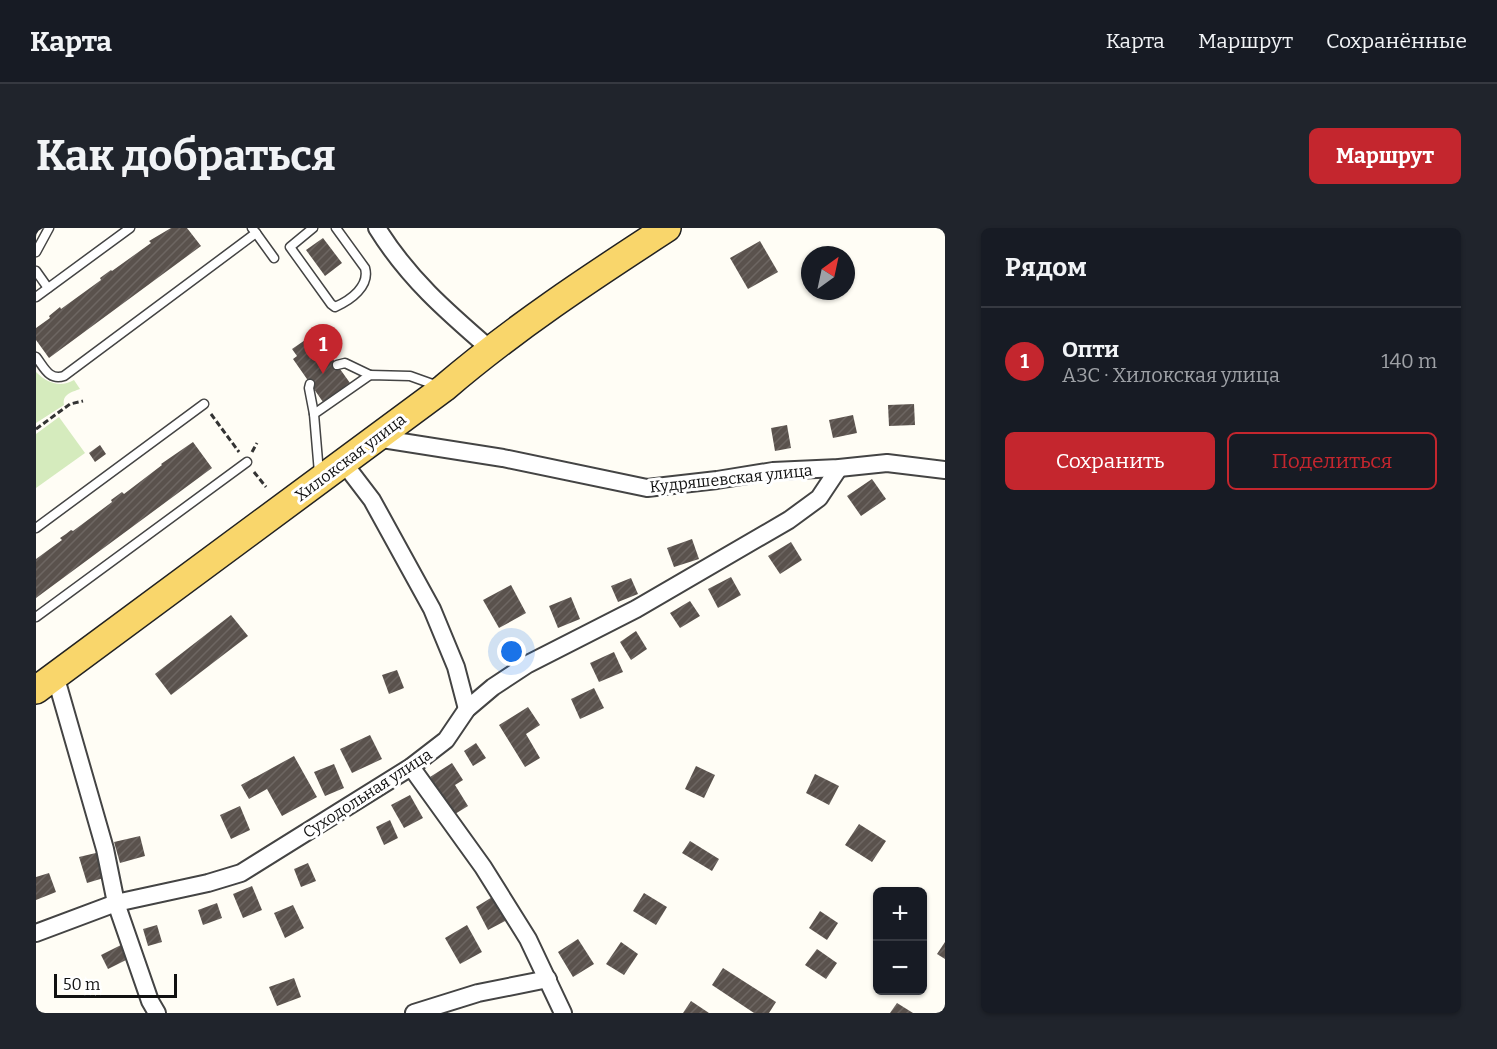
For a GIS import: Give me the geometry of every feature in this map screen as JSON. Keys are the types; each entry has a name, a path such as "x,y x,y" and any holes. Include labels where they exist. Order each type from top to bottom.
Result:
{"main road":[{"name":"Хилокская улица","path":"46,682 444,388 490,349 581,283 667,228"}],"street":[{"path":"377,228 404,267 433,300 490,349"},
{"name":"Кудряшевская улица","path":"376,438 503,458 647,488 773,471 887,463 945,470"},
{"path":"343,462 372,500 432,609 456,667 467,709"},
{"name":"Суходольная улица","path":"36,933 116,903 208,884 241,873 411,767 446,740 467,709 493,687 528,664 636,609 789,520 819,498 839,468"},
{"path":"46,682 105,849 116,903 150,1001 157,1013"},
{"path":"411,767 483,867 528,939 563,1013"},
{"path":"414,1013 478,993 548,979"}],"lane":[{"path":"36,252 49,228"},
{"path":"36,297 130,228"},
{"path":"313,228 290,247 335,307 361,289 367,273 336,228"},
{"path":"36,357 51,376 55,378 64,375 254,231 274,258"},
{"path":"36,271 48,288"},
{"path":"337,365 345,363 370,375 410,376 444,388"},
{"path":"314,414 370,375"},
{"path":"310,384 319,480"},
{"path":"36,528 204,404"},
{"path":"36,617 247,462"}],"path":[{"path":"36,429 69,404 83,401"},
{"path":"204,404 266,487"}],"green space":[{"path":"36,372 54,383 64,384 74,380 80,389 68,394 64,405 36,423"},
{"path":"59,417 85,453 36,488 36,434"}],"building":[{"path":"171,228 187,228 201,246 49,358 36,340 36,328 60,307 61,309 101,280 100,278 151,243 149,241"},
{"path":"323,238 342,263 325,276 306,250"},
{"path":"760,241 778,272 748,289 730,258"},
{"path":"311,336 316,343 320,341 350,383 323,402 293,359 297,356 292,349"},
{"path":"914,404 915,425 889,426 888,405"},
{"path":"853,415 857,433 833,438 829,420"},
{"path":"787,425 791,448 775,451 771,428"},
{"path":"193,442 212,468 36,598 36,559 62,540 60,538 71,530 73,531 112,502 111,500 122,492 124,494"},
{"path":"100,445 106,454 95,462 89,453"},
{"path":"872,479 886,499 861,516 847,496"},
{"path":"692,539 699,559 674,567 667,548"},
{"path":"791,542 802,560 780,574 768,556"},
{"path":"731,577 741,595 718,608 708,589"},
{"path":"631,578 638,594 618,602 611,586"},
{"path":"511,585 526,613 499,628 483,600"},
{"path":"571,597 580,619 558,628 549,606"},
{"path":"690,601 700,616 680,628 670,613"},
{"path":"231,615 248,636 171,695 155,674"},
{"path":"636,631 647,649 631,660 620,642"},
{"path":"614,652 623,672 599,682 590,663"},
{"path":"397,670 404,688 389,694 382,675"},
{"path":"594,688 604,708 580,719 571,699"},
{"path":"528,707 540,725 526,734 540,758 525,767 499,725"},
{"path":"370,735 382,759 352,773 340,749"},
{"path":"476,743 486,758 473,766 464,751"},
{"path":"294,756 317,797 282,816 267,789 249,799 241,785"},
{"path":"452,763 463,780 455,785 468,806 455,814 430,777"},
{"path":"334,764 344,788 325,796 314,772"},
{"path":"696,766 715,775 704,798 685,789"},
{"path":"815,774 839,786 829,805 806,793"},
{"path":"410,795 423,818 404,828 391,805"},
{"path":"240,806 250,830 231,839 220,815"},
{"path":"390,820 398,838 384,845 376,827"},
{"path":"859,824 886,841 872,862 845,845"},
{"path":"140,836 145,856 120,863 114,842"},
{"path":"690,841 719,859 712,871 682,853"},
{"path":"100,852 107,877 87,883 79,857"},
{"path":"308,863 316,881 301,887 294,869"},
{"path":"49,873 56,892 36,900 36,877"},
{"path":"252,886 262,910 243,918 233,894"},
{"path":"644,893 667,907 656,925 633,911"},
{"path":"494,896 507,920 488,930 476,907"},
{"path":"217,903 222,918 203,925 198,910"},
{"path":"293,905 304,928 285,938 274,913"},
{"path":"820,911 838,923 827,940 809,928"},
{"path":"157,925 162,942 148,946 143,929"},
{"path":"467,925 482,952 460,964 445,938"},
{"path":"578,939 594,964 573,977 558,952"},
{"path":"621,942 638,954 624,975 606,964"},
{"path":"945,942 945,959 937,954"},
{"path":"121,945 128,959 108,969 101,955"},
{"path":"817,949 837,963 826,979 805,965"},
{"path":"723,968 776,1002 769,1013 754,1013 712,985"},
{"path":"294,978 301,997 277,1006 269,987"},
{"path":"691,1001 709,1013 683,1013"},
{"path":"897,1003 913,1013 890,1013"}],"place":[{"name":"Опти","path":"323,374"}]}
